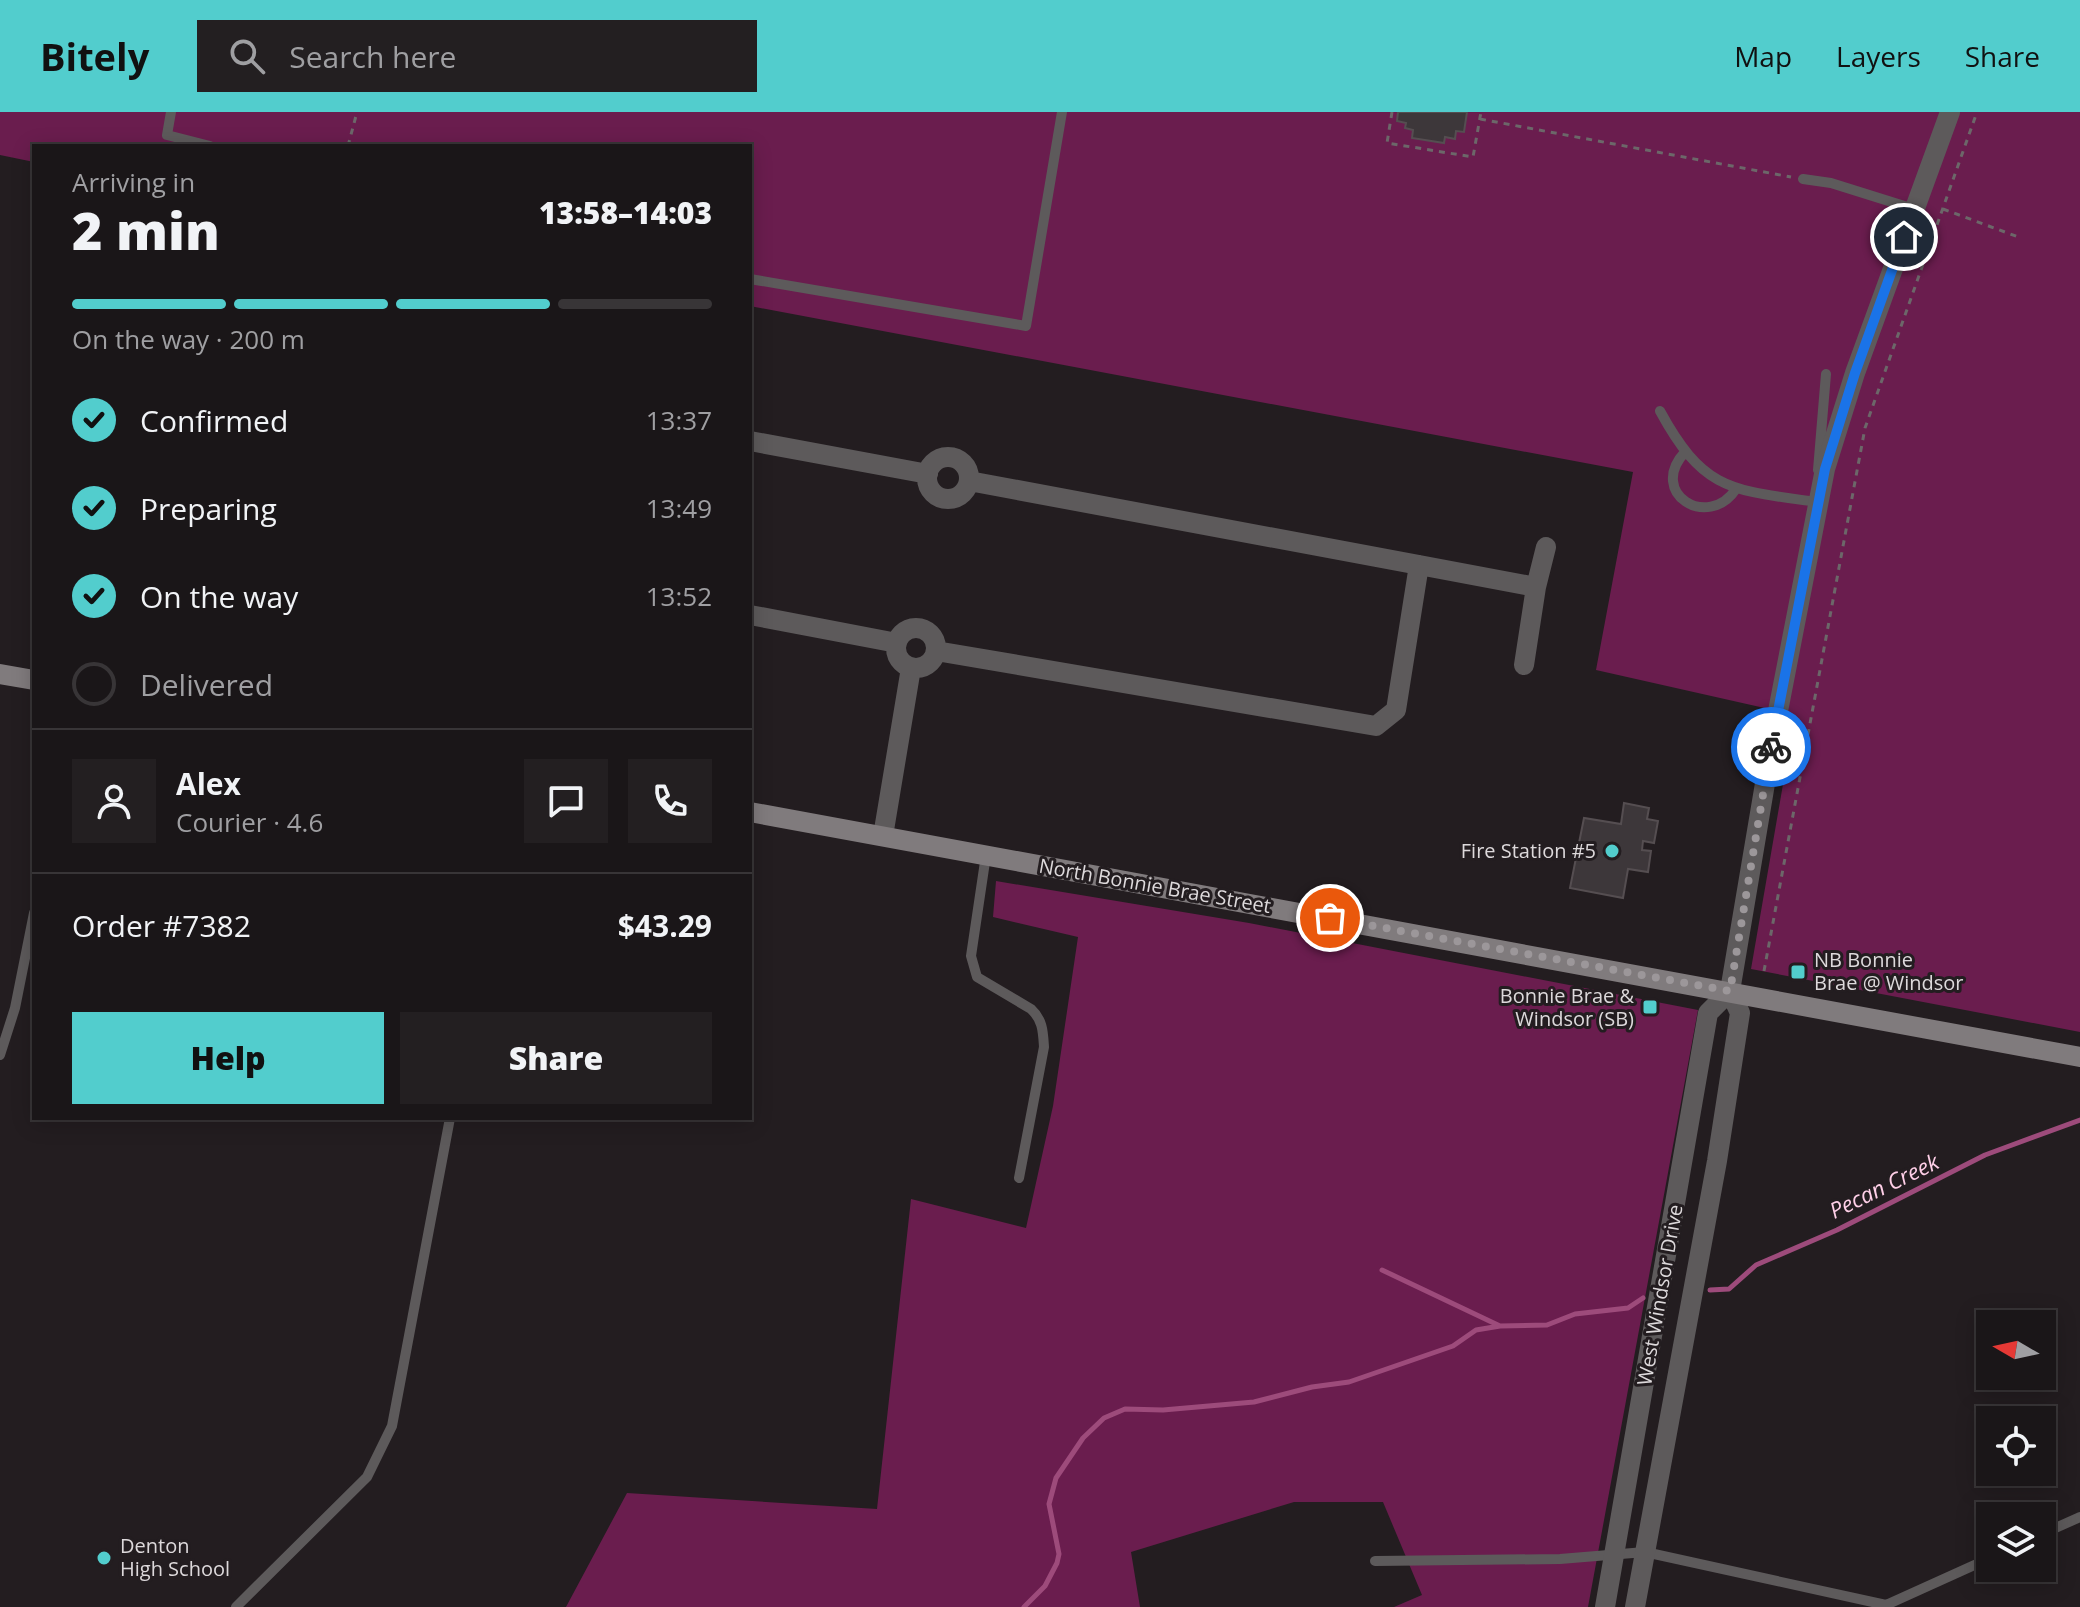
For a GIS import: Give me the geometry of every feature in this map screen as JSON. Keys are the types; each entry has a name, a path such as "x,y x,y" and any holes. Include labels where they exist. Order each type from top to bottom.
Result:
{"main road":[{"path":"0,674 32,680"},
{"name":"North Bonnie Brae Street","path":"752,812 2080,1057"}],"street":[{"name":"West Windsor Drive","path":"1635,1607 1740,1013 1730,991 1817,502 1855,373 1950,112"},
{"path":"752,441 928,474"},
{"path":"955,458 966,467 969,481 963,493 944,499 929,487 928,474 941,459 955,458"},
{"path":"969,481 1536,587"},
{"path":"1524,665 1536,587 1546,547"},
{"path":"936,651 1376,726 1396,710 1419,565"},
{"path":"752,615 897,643"},
{"path":"923,629 933,638 936,651 930,663 911,668 900,661 897,643 904,632 923,629"},
{"path":"883,836 911,668"},
{"name":"West Windsor Drive","path":"1605,1607 1708,1013 1730,991"}],"lane":[{"path":"171,112 167,135 202,144"},
{"path":"752,279 1026,326 1062,112"},
{"path":"1803,179 1831,183 1914,209"},
{"path":"1660,411 1685,452 1709,476 1736,489 1817,502 1819,426 1826,374"},
{"path":"1685,452 1675,463 1672,481 1678,496 1693,507 1720,505 1736,489"},
{"path":"986,855 971,956 977,977 1031,1009 1039,1017 1043,1030 1044,1047 1019,1178"},
{"path":"0,1055 15,1008 32,923"},
{"path":"236,1607 367,1477 382,1451 392,1426 450,1120"},
{"path":"2056,1528 2080,1517"},
{"path":"1375,1561 1614,1556 1645,1552 1886,1606 1976,1564"}],"path":[{"path":"349,144 357,112"},
{"path":"1392,112 1387,143 1473,157 1481,112"},
{"path":"1764,971 1857,460 1885,364 1977,112"},
{"path":"1480,119 1803,179"},
{"path":"1943,209 2021,238"}],"shaded area":[{"path":"0,112 2080,112 2080,1032 1751,969 1795,715 1596,670 1633,472 752,306 752,144 32,144 32,162 0,155"},
{"path":"996,881 1249,923 1698,1010 1588,1607 1394,1607 1422,1595 1383,1502 1294,1502 1131,1552 1140,1607 566,1607 627,1493 877,1509 911,1199 1026,1228 1053,1106 1078,937 993,917"}],"building":[{"path":"1398,112 1467,112 1464,132 1456,131 1455,139 1445,137 1444,143 1412,138 1413,130 1405,128 1406,123 1397,121"},
{"name":"Fire Station #5","path":"1624,803 1649,808 1647,819 1658,821 1654,843 1643,841 1642,850 1651,851 1648,872 1628,869 1623,898 1570,888 1584,818 1621,824"}],"waterway":[{"name":"Pecan Creek","path":"1710,1290 1729,1289 1756,1265 1837,1230 1985,1155 2080,1120"},
{"name":"Pecan Creek","path":"1382,1270 1500,1326 1547,1325 1575,1314 1628,1308 1643,1298"},
{"path":"1024,1607 1045,1586 1057,1563 1059,1554 1049,1504 1056,1478 1083,1438 1104,1418 1125,1409 1163,1410 1254,1402 1312,1387 1349,1382 1453,1346 1476,1330 1500,1326"}],"way so far":[{"path":"1330,918 1730,991 1771,747"}],"place":[{"name":"Fire Station #5","path":"1612,851"},
{"name":"NB Bonnie Brae @ Windsor","path":"1798,972"},
{"name":"Bonnie Brae & Windsor (SB)","path":"1650,1007"},
{"name":"Denton High School","path":"104,1558"}],"route":[{"path":"1771,747 1825,469 1855,373 1904,237"}]}
